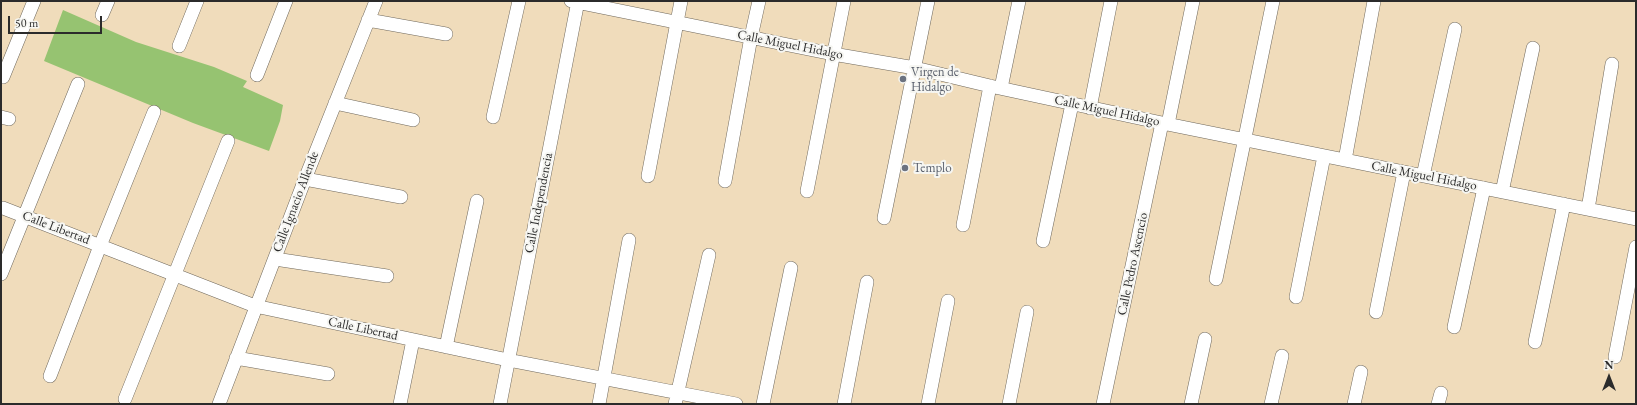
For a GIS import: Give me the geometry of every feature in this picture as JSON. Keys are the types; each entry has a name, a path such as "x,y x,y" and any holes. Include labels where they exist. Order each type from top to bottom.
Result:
{"street":[{"path":"3,77 5,61 34,1"},
{"path":"102,15 108,1"},
{"path":"179,46 197,1"},
{"path":"257,75 286,1"},
{"name":"Calle Ignacio Allende","path":"219,404 255,306 275,259 305,179 376,1"},
{"path":"493,118 519,1"},
{"path":"648,176 681,1"},
{"path":"725,181 759,1"},
{"path":"807,191 844,1"},
{"path":"884,218 928,1"},
{"path":"963,225 996,87 1019,1"},
{"path":"1090,108 1111,1"},
{"name":"Calle Pedro Ascencio","path":"1103,404 1193,1"},
{"path":"1216,279 1273,1"},
{"path":"1345,160 1374,1"},
{"name":"Calle Miguel Hidalgo","path":"576,2 833,54 915,68 1165,124 1636,219"},
{"name":"Calle Independencia","path":"500,404 576,2"},
{"path":"368,20 446,34"},
{"path":"1423,176 1455,29"},
{"path":"1502,192 1533,48"},
{"path":"1588,209 1612,64"},
{"path":"1,274 78,84"},
{"path":"335,103 413,120"},
{"path":"1043,241 1072,104"},
{"path":"50,376 154,112"},
{"path":"125,399 228,141"},
{"path":"1296,298 1324,156"},
{"path":"1376,312 1404,172"},
{"path":"305,179 401,197"},
{"path":"1454,327 1484,188"},
{"path":"446,347 477,201"},
{"path":"1535,342 1564,204"},
{"name":"Calle Libertad","path":"3,208 255,306 604,379 677,398 736,404"},
{"path":"599,404 629,240"},
{"path":"1615,357 1636,247"},
{"path":"677,398 709,255"},
{"path":"275,259 387,276"},
{"path":"763,404 791,268"},
{"path":"844,404 867,282"},
{"path":"928,404 948,301"},
{"path":"1009,404 1027,312"},
{"path":"1191,404 1205,339"},
{"path":"400,404 413,340"},
{"path":"1271,404 1282,356"},
{"path":"236,358 328,374"},
{"path":"1354,404 1361,372"}],"green space":[{"path":"63,10 136,42 214,67 247,81 243,87 283,105 280,121 269,151 193,123 44,61"}],"place":[{"name":"Virgen de Hidalgo","path":"903,79"},
{"name":"Templo","path":"905,168"}]}
